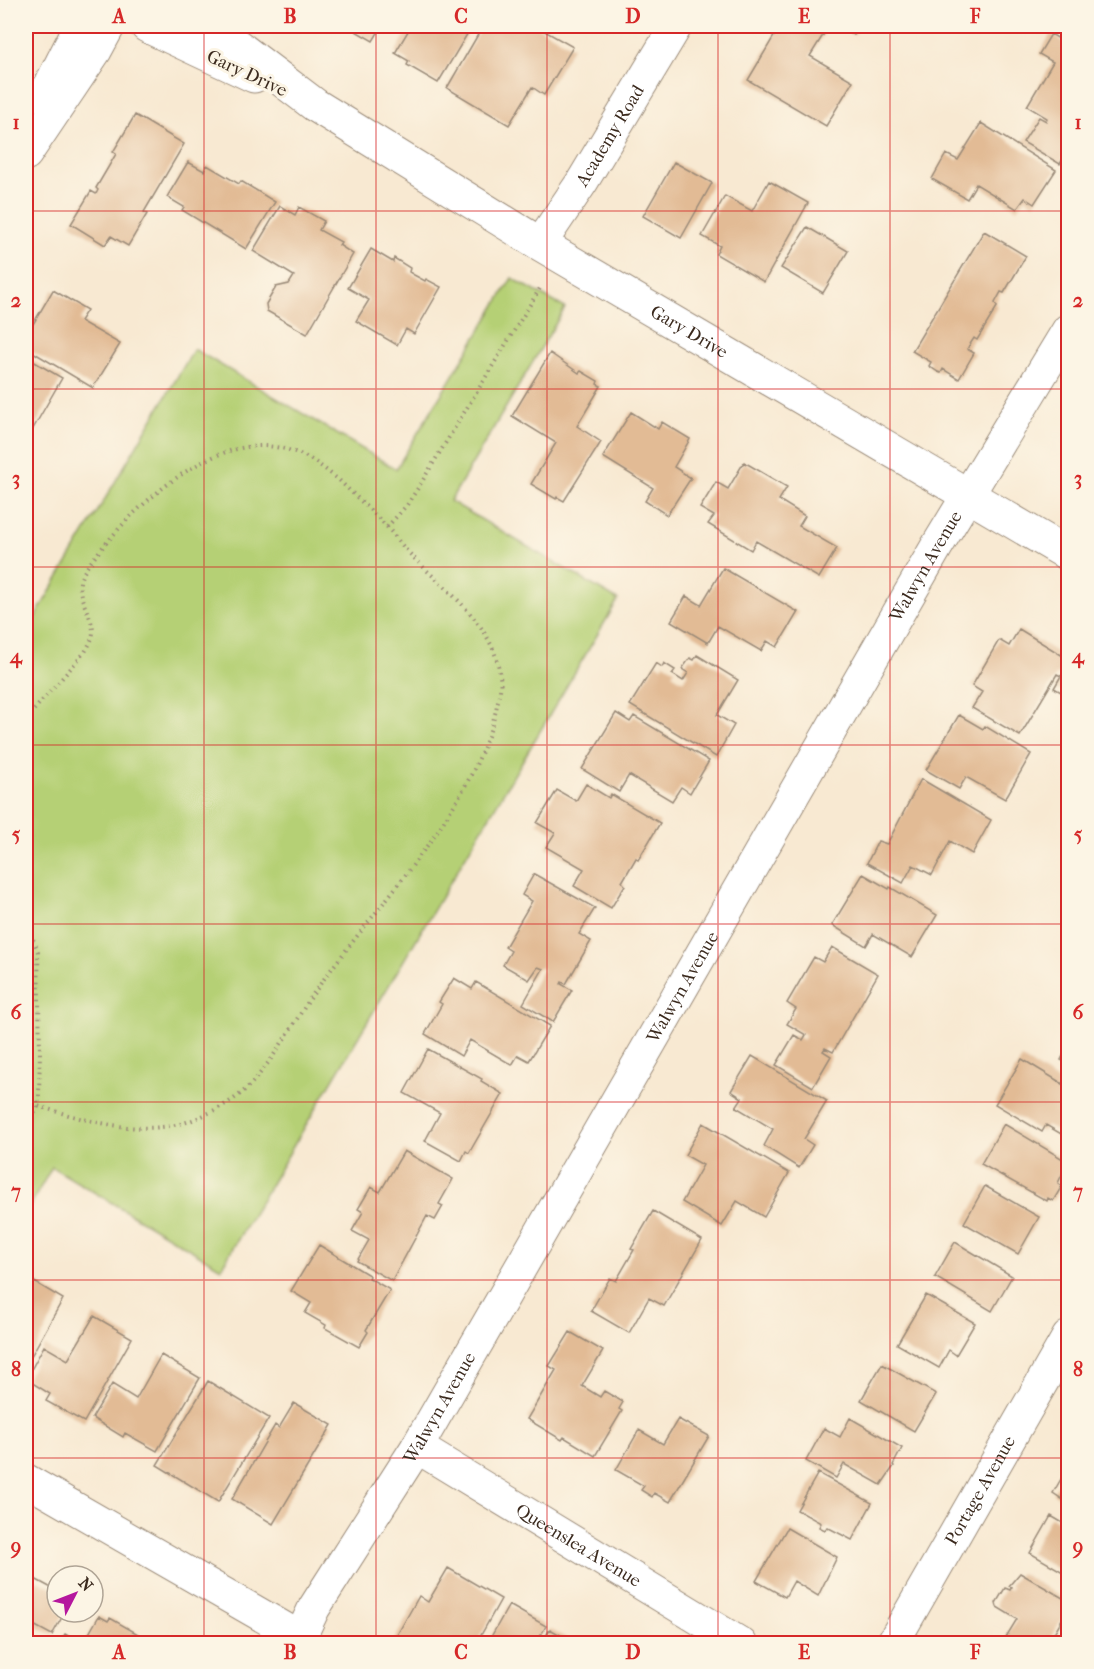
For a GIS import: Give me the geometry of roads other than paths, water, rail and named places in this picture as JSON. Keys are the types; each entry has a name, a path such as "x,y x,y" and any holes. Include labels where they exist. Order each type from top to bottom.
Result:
{"street":[{"path":"26,134 80,26"},
{"path":"26,154 96,50 109,26"},
{"name":"Gary Drive","path":"147,26 315,105"},
{"name":"Gary Drive","path":"211,26 315,105 540,244 1068,554"},
{"name":"Academy Road","path":"540,244 582,182 676,26"},
{"name":"Walwyn Avenue","path":"299,1641 314,1608 417,1447 968,494 1068,330"},
{"name":"Portage Avenue","path":"892,1644 1068,1337"},
{"name":"Queenslea Avenue","path":"417,1447 741,1644"},
{"path":"26,1480 299,1641"}]}
